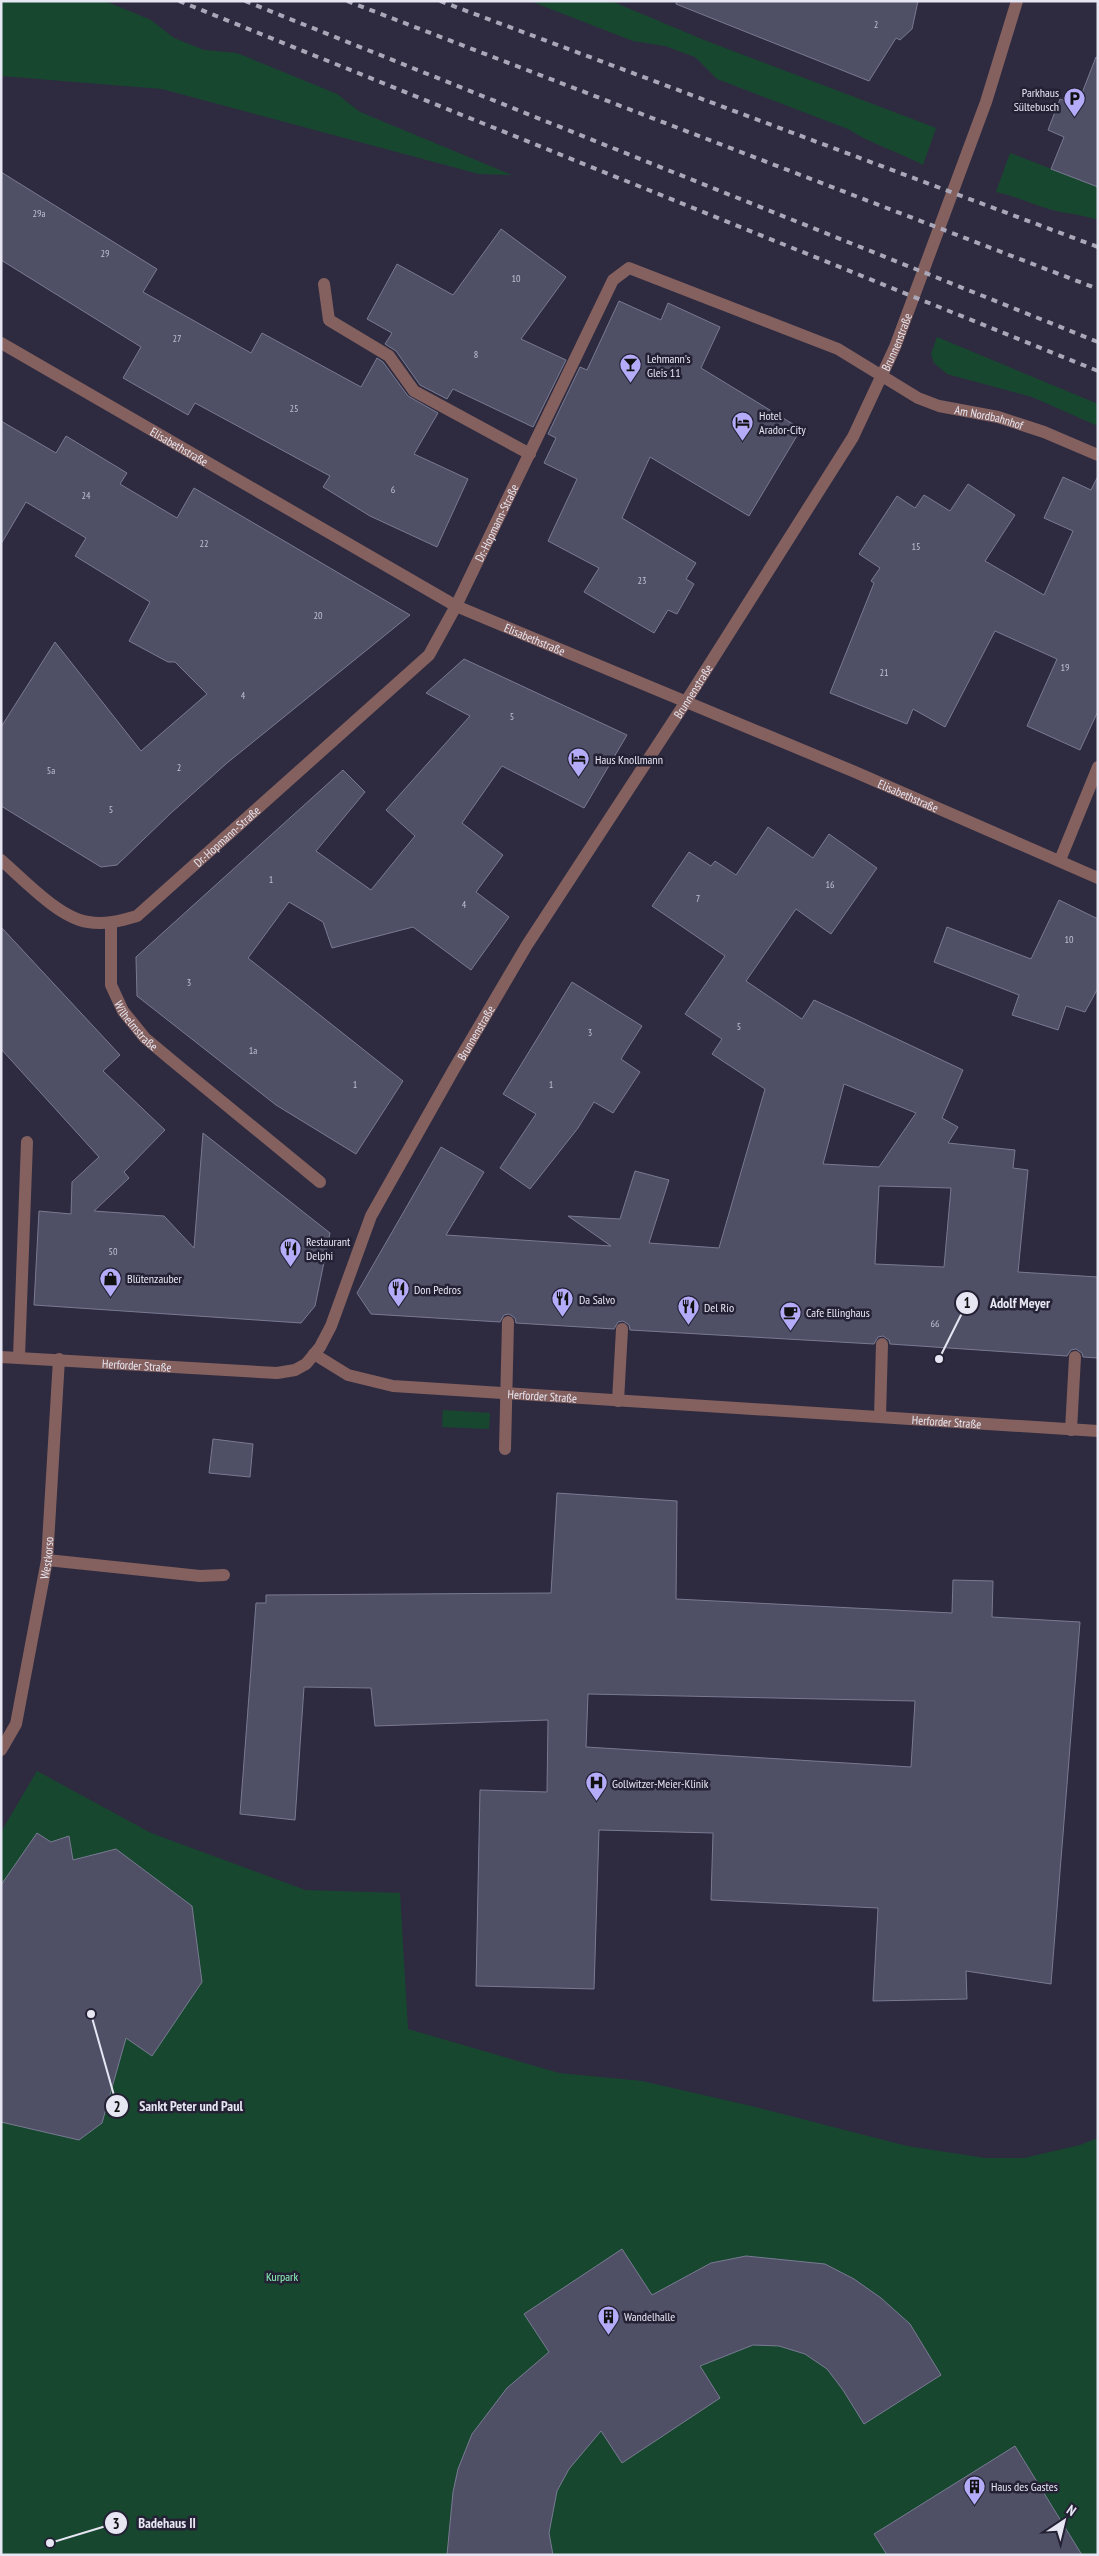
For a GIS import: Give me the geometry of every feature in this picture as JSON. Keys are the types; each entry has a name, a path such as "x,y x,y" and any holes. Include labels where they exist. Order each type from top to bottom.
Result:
{"street":[{"name":"Brunnenstraße","path":"314,1354 331,1326 371,1216 454,1069 527,945 685,703 853,436 895,346 986,102 1017,1"},
{"name":"Dr.-Hopmann-Straße","path":"111,923 137,916 429,655 456,606 613,280 629,268 838,349 882,376"},
{"path":"324,284 329,320 389,356 414,391 530,454"},
{"name":"Elisabethstraße","path":"1,343 456,606 1060,860 1098,878"},
{"name":"Am Nordbahnhof","path":"882,376 918,398 939,406 998,417 1044,432 1098,455"},
{"path":"1060,860 1098,767"},
{"path":"1,860 59,909 86,922 111,923"},
{"name":"Wilhelmstraße","path":"111,923 111,985 123,1011 145,1038 320,1182"},
{"path":"19,1357 27,1142"},
{"path":"505,1449 508,1322"},
{"path":"618,1401 622,1329"},
{"path":"880,1417 882,1344"},
{"name":"Herforder Straße","path":"1,1357 277,1373 294,1370 306,1364 314,1354 348,1375 393,1386 1098,1431"},
{"path":"1071,1430 1075,1357"},
{"name":"Westkorso","path":"1,1750 16,1724 47,1560 59,1360"},
{"path":"47,1560 200,1576 224,1575"}],"green space":[{"path":"1,1 105,1 151,20 174,38 204,50 237,53 337,94 360,112 512,175 479,174 162,89 1,76"},
{"path":"530,1 611,1 704,40 936,128 923,165 848,129 717,79 695,57 665,46 633,41"},
{"path":"1010,153 1098,187 1098,220 1048,209 996,192"},
{"path":"937,337 1098,404 1098,426 1032,397 947,374 934,363 931,354"},
{"path":"443,1410 490,1413 489,1429 442,1427"},
{"name":"Kurpark","path":"37,1771 151,1833 305,1890 400,1893 408,2029 559,2073 642,2081 751,2106 907,2146 985,2158 1024,2158 1080,2145 1098,2138 1098,2555 1,2555 1,1832"}],"building":[{"path":"676,1 918,1 912,29 900,40 896,38 869,81 676,4"},
{"name":"Parkhaus Sültebusch","path":"1096,57 1098,58 1098,187 1051,169 1064,137 1048,130 1060,99 1077,106"},
{"path":"1,172 157,269 143,292 251,353 262,333 361,387 377,358 383,362 408,396 438,413 414,454 468,479 437,547 370,516 323,487 330,476 195,403 188,415 123,378 141,347 1,260"},
{"path":"501,229 566,277 521,339 566,360 533,427 453,389 447,399 420,385 396,351 385,344 392,333 367,319 397,264 453,295"},
{"path":"619,301 661,320 668,303 720,327 701,368 801,429 749,516 650,457 622,518 696,563 686,579 694,584 677,614 668,610 654,633 584,592 599,568 548,541 577,479 544,463 556,438 548,434 580,367 587,370"},
{"path":"1,421 56,453 66,436 127,473 120,484 177,518 194,488 410,615 227,763 117,865 101,867 1,806 1,727 55,642 141,751 207,694 175,662 168,662 129,641 150,602 75,556 86,538 26,502 1,544"},
{"path":"1098,476 1098,711 1080,750 1027,726 1057,659 995,631 945,727 913,709 907,724 830,693 874,583 871,581 880,568 859,554 897,496 915,508 924,495 950,511 968,484 1015,515 985,561 1044,595 1073,531 1044,518 1063,477 1091,490"},
{"path":"464,659 627,735 584,808 502,766 462,823 503,855 476,892 509,917 471,970 413,927 332,948 323,922 289,902 248,958 403,1081 356,1154 276,1105 137,996 136,957 343,770 365,792 316,851 371,890 415,836 386,810 470,716 426,693"},
{"path":"768,827 813,858 829,834 877,868 831,934 796,909 746,981 802,1019 814,1000 963,1070 942,1118 958,1127 948,1143 1015,1150 1013,1168 1028,1170 1018,1272 1098,1277 1098,1358 1083,1357 1082,1353 1076,1349 1071,1350 1067,1356 890,1344 889,1340 883,1336 878,1337 874,1344 630,1330 629,1325 623,1321 618,1322 614,1329 516,1323 515,1318 509,1314 504,1315 500,1322 371,1314 357,1293 441,1147 484,1172 446,1235 611,1246 568,1216 620,1219 635,1171 669,1180 649,1243 719,1248 765,1089 712,1054 722,1039 685,1014 725,956 652,906 689,852 711,866 715,861 736,875","holes":["844,1084 916,1113 879,1167 823,1164","879,1186 951,1188 944,1267 875,1264"]},
{"path":"1059,900 1098,919 1098,988 1085,1012 1066,1006 1058,1030 1012,1015 1019,995 934,962 947,927 1031,959"},
{"path":"1,927 120,1055 103,1071 165,1130 124,1172 129,1178 94,1211 164,1216 194,1248 203,1133 330,1233 315,1306 301,1323 34,1305 39,1211 71,1214 72,1182 99,1157 1,1049"},
{"path":"572,982 642,1026 621,1059 640,1072 613,1113 594,1102 578,1128 530,1189 500,1168 536,1114 503,1094"},
{"path":"213,1439 253,1444 250,1477 209,1473"},
{"path":"557,1493 677,1501 676,1599 952,1613 953,1580 993,1581 992,1617 1080,1622 1051,1984 966,1971 967,1999 873,2001 878,1908 711,1900 713,1833 599,1830 594,1989 476,1986 480,1790 547,1792 548,1720 375,1726 371,1688 304,1687 295,1820 240,1814 256,1603 266,1603 266,1595 551,1593","holes":["588,1694 915,1701 911,1767 586,1747"]},
{"path":"37,1833 51,1842 69,1836 73,1860 116,1849 192,1906 202,1982 152,2056 126,2038 102,2123 79,2140 1,2122 1,1885"},
{"path":"622,2249 652,2295 711,2263 746,2256 825,2264 854,2279 881,2298 910,2324 941,2375 864,2424 843,2390 827,2369 805,2354 779,2346 753,2345 700,2366 720,2398 622,2463 601,2431 569,2469 557,2491 549,2533 553,2555 447,2555 453,2492 458,2469 472,2434 507,2388 549,2352 524,2314"},
{"name":"Haus des Gastes","path":"1015,2446 1082,2555 887,2555 874,2534"}],"railway":[{"path":"179,1 1098,371"},
{"path":"245,1 1098,342"},
{"path":"347,1 1098,289"},
{"path":"440,1 1098,247"}],"place":[{"name":"Parkhaus Sültebusch","path":"1075,118"},
{"name":"Lehmann's Gleis 11","path":"631,384"},
{"name":"Hotel Arador-City","path":"743,441"},
{"name":"Haus Knollmann","path":"579,778"},
{"name":"Restaurant Delphi","path":"290,1267"},
{"name":"Blütenzauber","path":"111,1297"},
{"name":"Don Pedros","path":"398,1308"},
{"name":"Da Salvo","path":"563,1318"},
{"name":"Del Rio","path":"688,1326"},
{"name":"Cafe Ellinghaus","path":"790,1331"},
{"name":"Adolf Meyer","path":"939,1359"},
{"name":"Gollwitzer-Meier-Klinik","path":"596,1802"},
{"name":"Sankt Peter und Paul","path":"91,2014"},
{"name":"Wandelhalle","path":"608,2335"},
{"name":"Haus des Gastes","path":"975,2505"},
{"name":"Badehaus II","path":"50,2543"}]}
